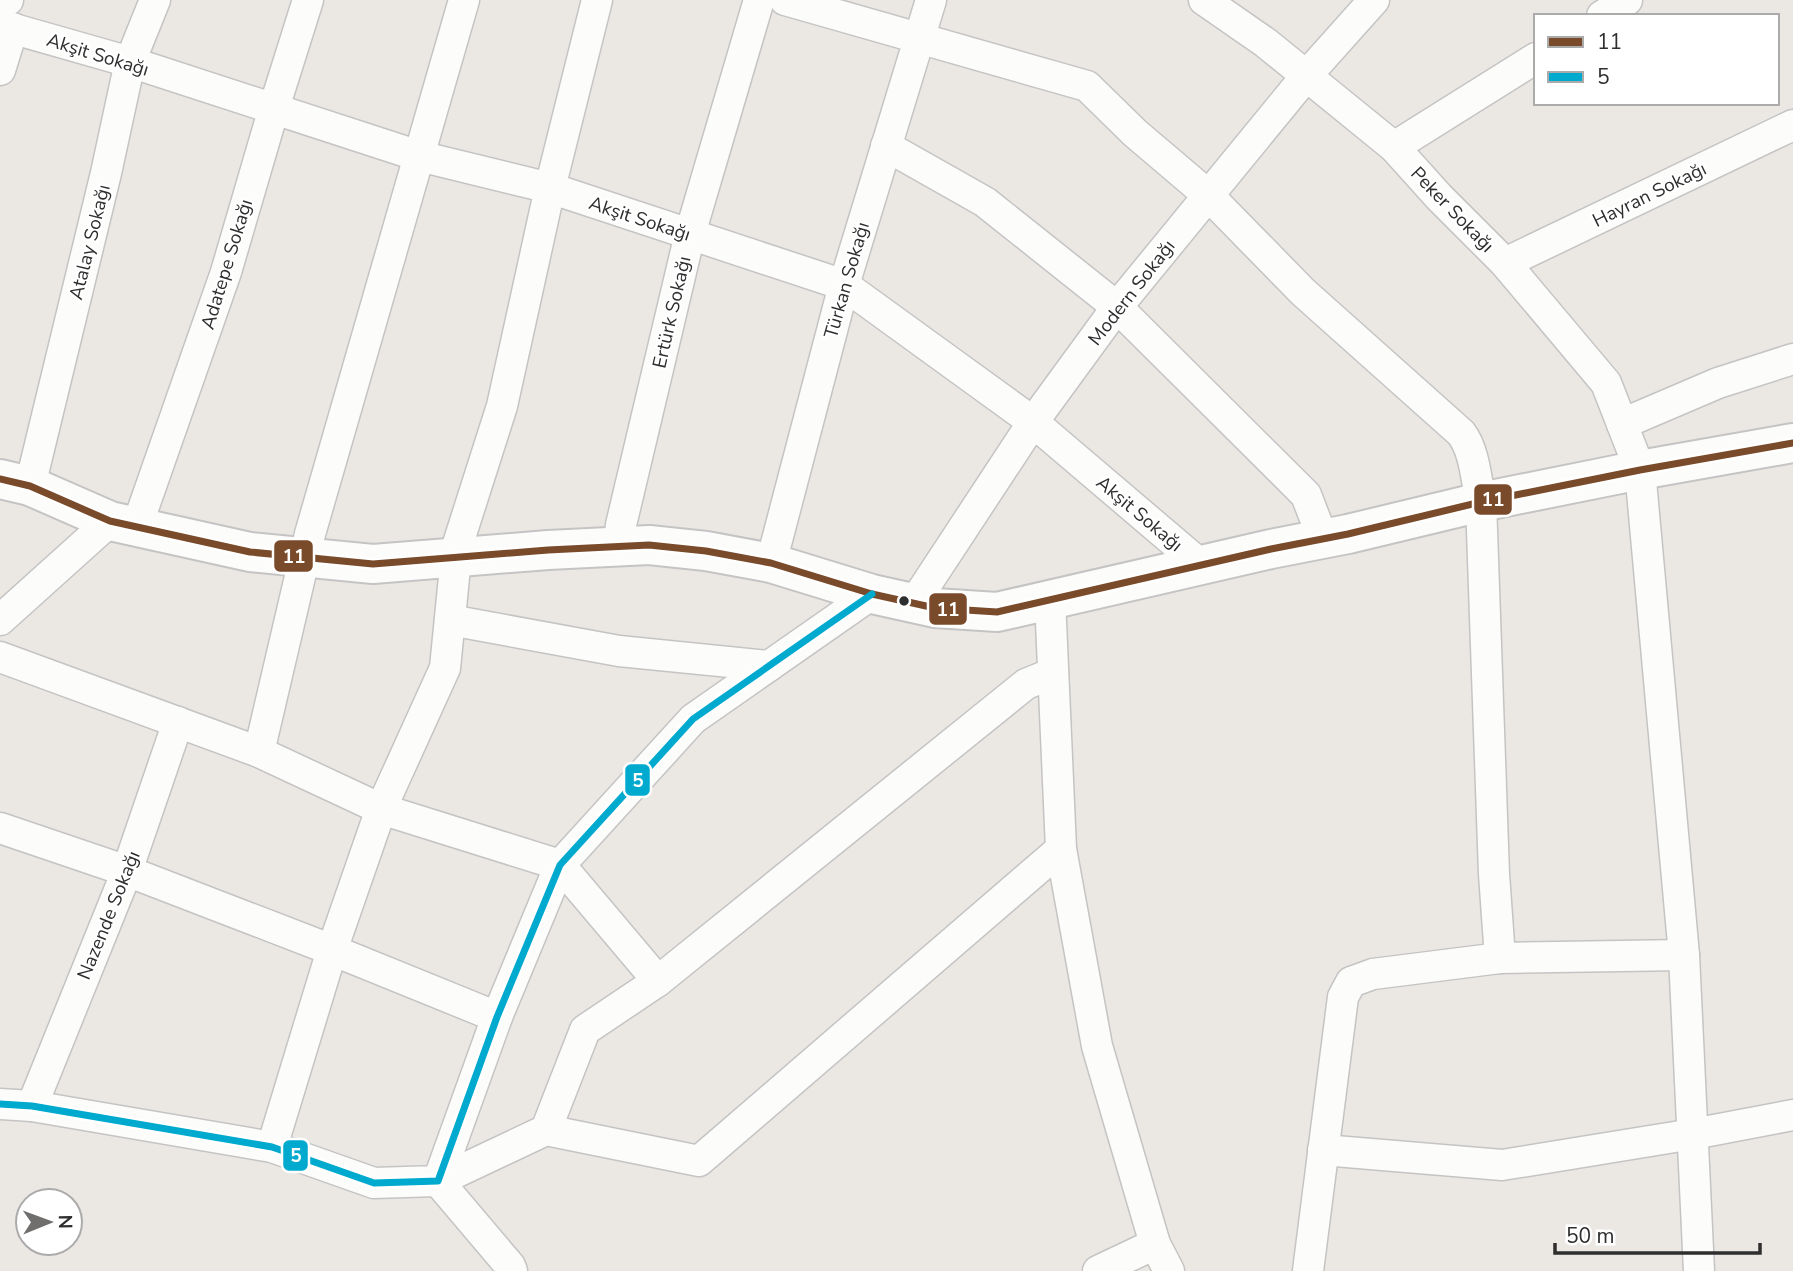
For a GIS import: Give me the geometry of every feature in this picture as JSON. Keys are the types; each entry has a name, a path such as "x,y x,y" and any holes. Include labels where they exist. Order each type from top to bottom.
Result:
{"street":[{"name":"Atalay Sokağı","path":"15,482 106,173 130,62 155,0"},
{"name":"Adatepe Sokağı","path":"123,523 226,272 308,0"},
{"path":"259,752 310,534 464,0"},
{"path":"272,1147 332,950 381,809 444,668 457,547 502,406 550,188 597,0"},
{"name":"Ertürk Sokağı","path":"619,546 621,525 690,234 759,0"},
{"path":"785,0 1087,86 1135,133 1208,195 1303,292 1461,433 1470,452 1481,502 1494,874 1500,958"},
{"name":"Türkan Sokağı","path":"771,562 844,285 931,0"},
{"name":"Peker Sokağı","path":"1205,0 1307,75 1394,148 1505,263 1606,383 1640,470 1684,955 1699,1271"},
{"name":"Modern Sokağı","path":"914,603 1033,422 1116,307 1307,75 1374,0"},
{"path":"1605,14 1627,0"},
{"name":"Akşit Sokağı","path":"5,14 130,62 419,156 550,188 844,285 1033,422 1202,565"},
{"path":"0,70 5,14"},
{"path":"1394,148 1534,59"},
{"name":"Hayran Sokağı","path":"1505,263 1793,125"},
{"path":"886,146 985,202 1116,307 1306,495 1323,539"},
{"path":"1622,424 1718,383 1793,359"},
{"path":"15,482 123,523 250,552 373,564 649,545 771,562 872,594 935,608 997,612 1481,502 1793,443"},
{"path":"0,620 123,523"},
{"path":"438,1181 496,1017 560,865 693,719 872,594"},
{"path":"1050,600 1061,849 1097,1046 1155,1244 1169,1271"},
{"path":"450,620 619,651 769,666"},
{"path":"0,657 259,752 381,809 560,865 658,981"},
{"path":"546,1130 585,1030 658,981 1026,684 1052,673"},
{"name":"Nazende Sokağı","path":"32,1106 127,871 178,722"},
{"path":"0,828 127,871 496,1017"},
{"path":"0,1104 32,1106 272,1147 374,1183 438,1181 546,1130 699,1161 1061,849"},
{"path":"1308,1271 1343,997 1351,982 1373,974 1500,958 1684,955"},
{"path":"1324,1150 1502,1165 1693,1135 1793,1115"},
{"path":"438,1181 512,1271"},
{"path":"1098,1271 1155,1244"}],"transit line":[{"name":"11","path":"0,479 30,486 110,521 250,552 373,564 649,545 706,551 771,563 872,594 935,608 997,612 1481,502 1793,443"},
{"name":"5","path":"0,1104 32,1106 272,1147 374,1183 438,1181 497,1017 560,865 693,719 872,594"}]}
